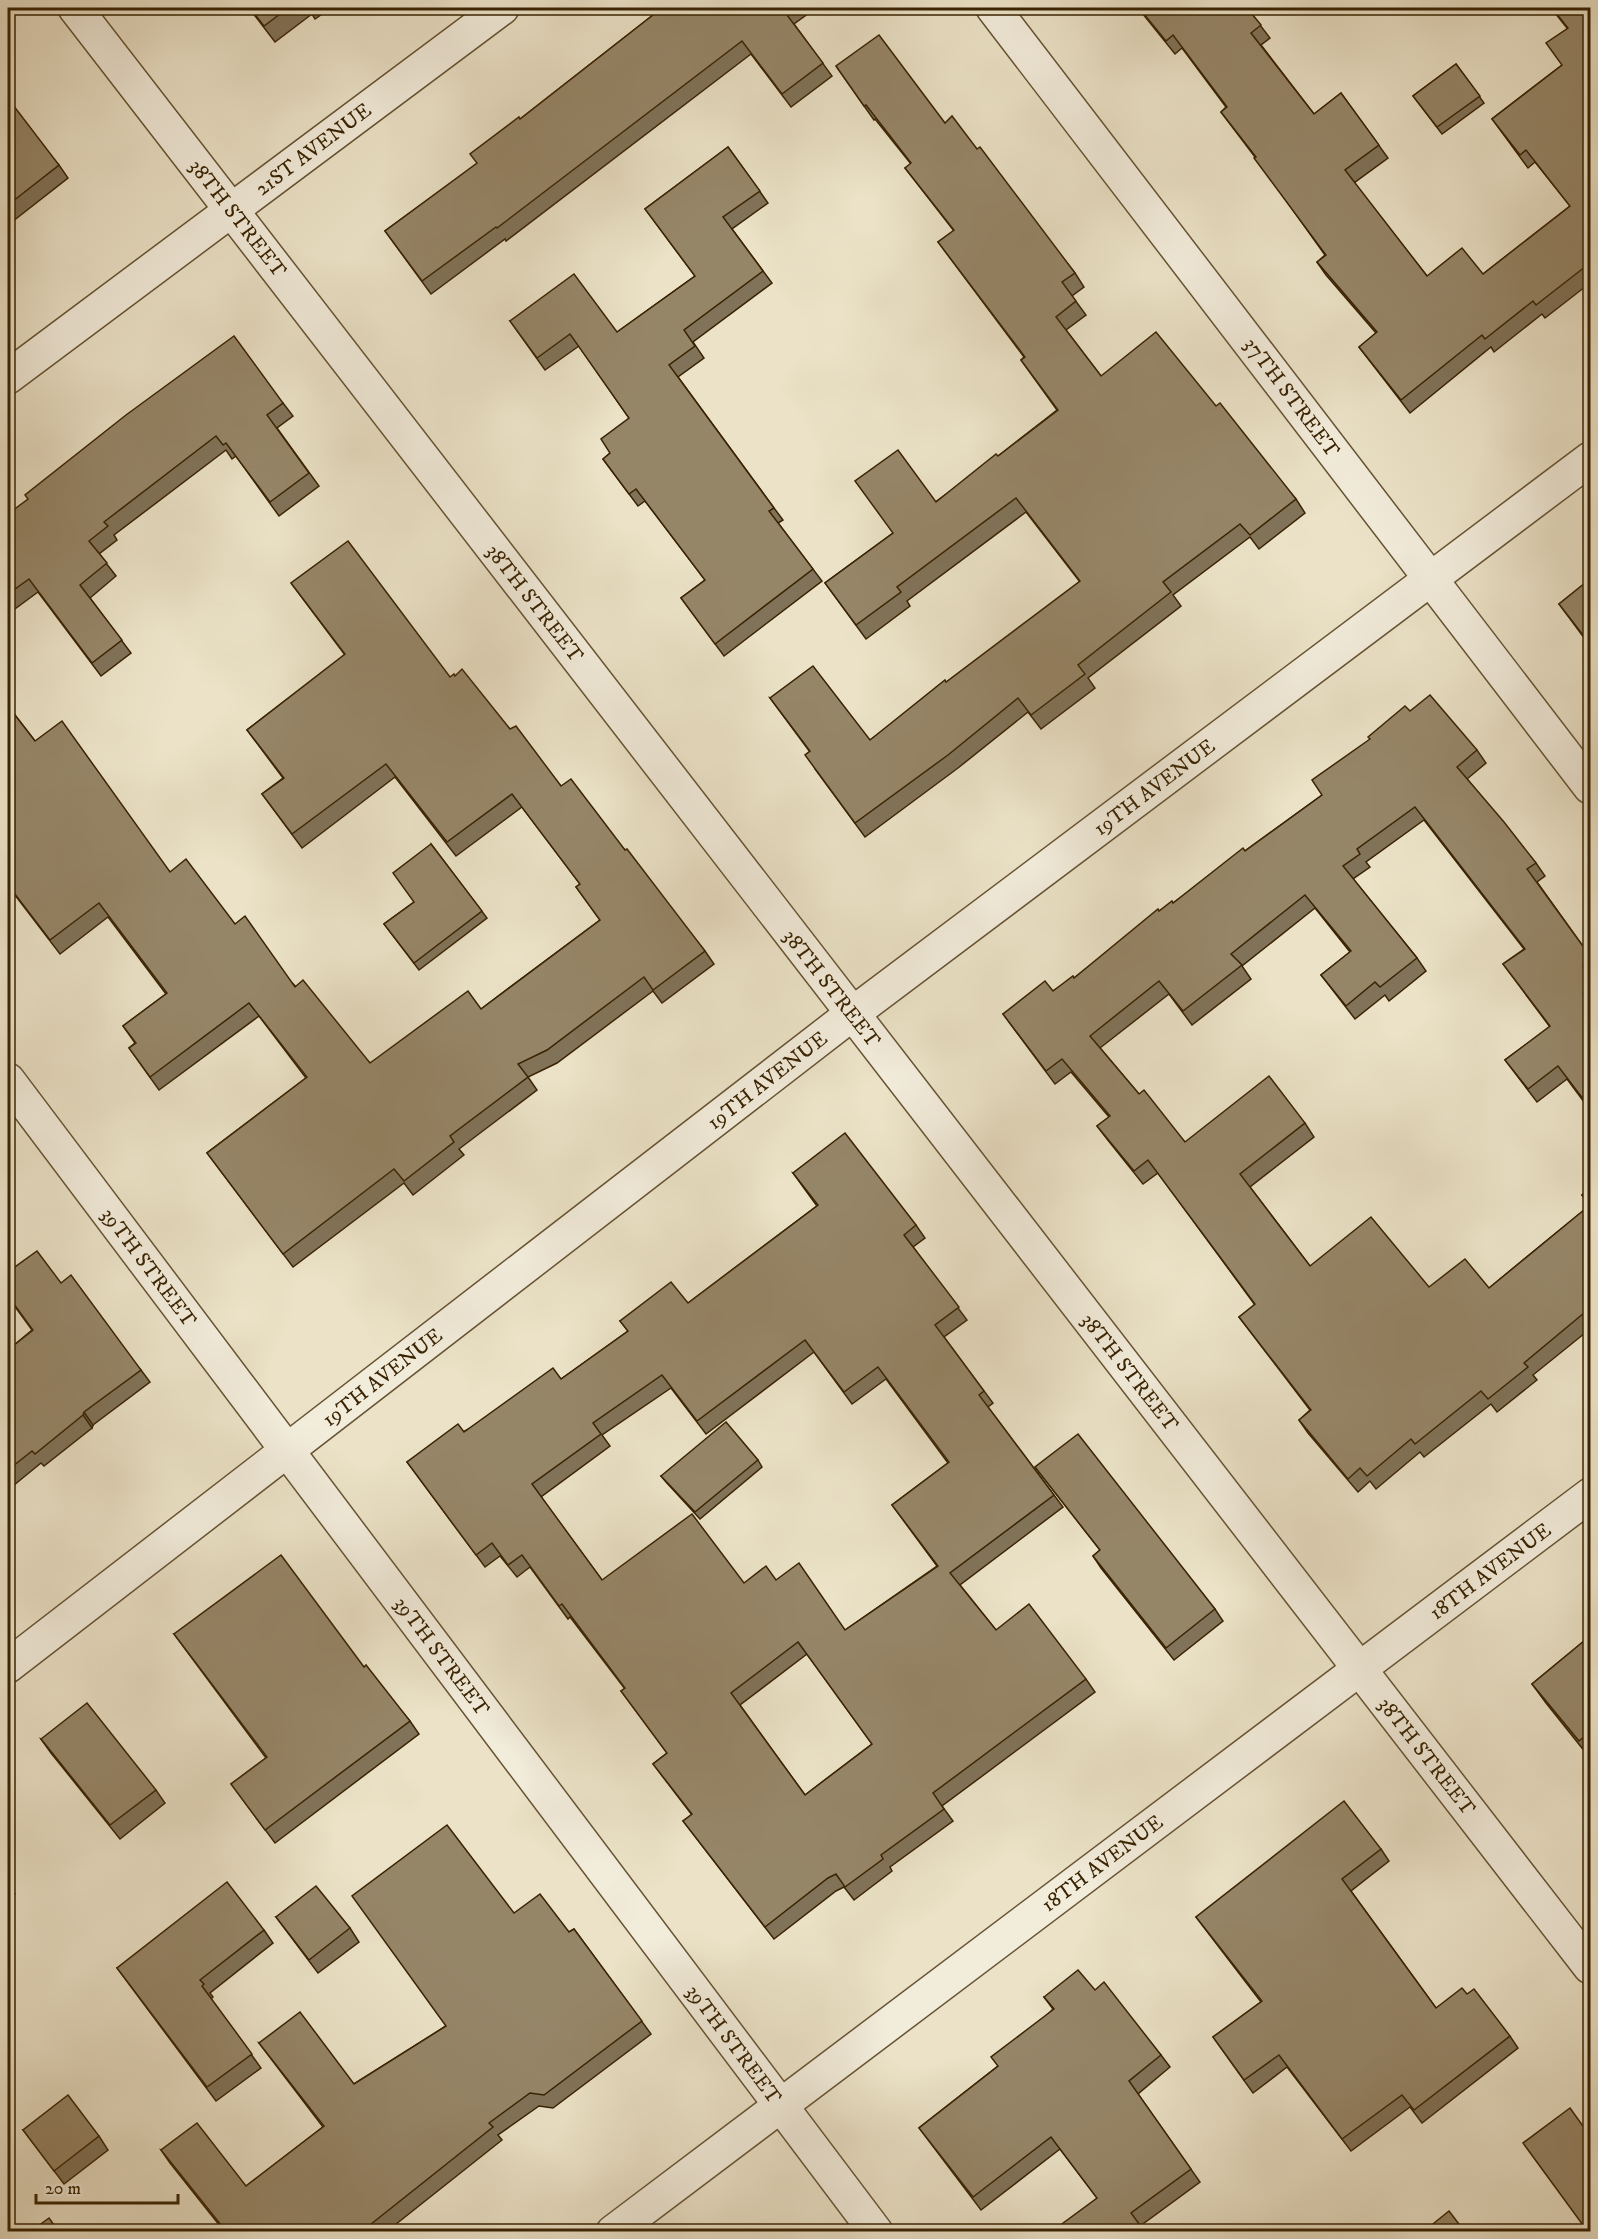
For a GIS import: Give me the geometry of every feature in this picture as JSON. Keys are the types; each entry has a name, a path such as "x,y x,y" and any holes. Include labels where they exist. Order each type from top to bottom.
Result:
{"street":[{"name":"38TH STREET","path":"75,8 1590,1967"},
{"name":"21ST AVENUE","path":"8,377 502,8"},
{"name":"37TH STREET","path":"993,8 1590,787"},
{"name":"19TH AVENUE","path":"8,1666 852,1014 1590,459"},
{"name":"39TH STREET","path":"8,1080 876,2232"},
{"name":"18TH AVENUE","path":"613,2232 1590,1495"}],"building":[{"path":"250,8 288,8 264,26"},
{"path":"662,8 790,8 784,11 823,63 782,94 742,41 497,228 422,281 385,231 477,163 470,154 519,117 520,119"},
{"path":"1139,8 1247,8 1261,25 1251,33 1314,114 1341,93 1379,145 1345,170 1427,276 1462,248 1483,274 1570,206 1526,150 1520,155 1492,119 1562,65 1546,43 1568,28 1552,8 1590,8 1590,263 1536,305 1533,301 1485,339 1482,335 1401,400 1359,347 1377,332 1317,262 1326,255 1221,112 1227,107 1173,35 1166,41"},
{"path":"879,35 945,123 952,116 977,149 980,147 1075,273 1062,282 1076,301 1056,317 1101,376 1156,332 1216,406 1220,403 1296,499 1250,535 1240,524 1163,582 1171,592 1078,665 1085,674 1031,715 1018,698 948,755 855,823 805,755 810,751 770,698 813,666 870,740 945,680 946,682 1080,581 1016,498 897,587 901,592 856,625 825,583 893,533 855,481 898,450 936,502 996,454 998,456 1058,410 1021,360 1025,357 938,242 954,230 905,168 911,163 866,105 864,106 836,66"},
{"path":"1456,64 1480,96 1437,127 1413,96"},
{"path":"13,105 59,165 8,205 8,109"},
{"path":"728,147 760,191 723,217 763,271 684,330 695,346 669,365 774,508 769,511 813,569 715,644 681,598 705,580 636,489 629,494 603,459 610,453 601,439 629,418 570,334 537,358 510,321 574,274 617,332 695,276 645,209"},
{"path":"234,336 283,403 267,415 309,473 270,502 226,443 223,445 216,436 104,522 108,526 89,541 107,563 80,585 122,640 92,663 29,579 8,594 8,514 28,499 25,495 126,415"},
{"path":"348,541 450,677 454,674 455,676 462,669 510,729 516,726 561,786 571,779 705,951 653,990 644,977 547,1050 518,1064 528,1077 450,1136 454,1142 404,1181 394,1169 283,1254 207,1153 307,1077 249,1003 150,1077 129,1048 136,1043 123,1026 167,993 99,903 50,940 8,885 8,706 35,741 62,721 170,872 186,859 235,924 245,916 295,987 303,980 370,1063 468,991 481,1009 600,920 576,887 580,884 512,794 447,842 386,764 292,834 262,794 284,778 247,730 345,654 291,583"},
{"path":"1590,579 1590,644 1559,604"},
{"path":"1430,695 1477,750 1457,767 1536,863 1527,869 1590,956 1590,961 1583,966 1590,976 1590,988 1583,994 1590,1005 1590,1108 1558,1066 1528,1089 1505,1060 1550,1026 1503,964 1525,949 1415,807 1357,849 1360,854 1343,866 1417,958 1380,987 1375,982 1346,1006 1321,975 1351,951 1305,895 1231,954 1242,965 1183,1011 1159,981 1090,1036 1139,1094 1144,1090 1185,1142 1269,1076 1305,1123 1240,1174 1310,1266 1371,1217 1429,1287 1465,1259 1489,1288 1590,1205 1590,1308 1524,1363 1528,1367 1488,1399 1481,1391 1415,1444 1411,1439 1367,1476 1360,1468 1348,1479 1299,1420 1311,1410 1239,1317 1255,1304 1148,1160 1134,1171 1097,1126 1110,1116 1062,1059 1046,1071 1003,1014 1045,981 1053,991 1073,976 1074,978 1158,909 1159,911 1172,901 1173,903 1243,848 1245,851 1322,795 1312,780 1370,739 1368,737 1405,706 1410,711"},
{"path":"431,844 482,911 414,963 384,924 414,902 393,873"},
{"path":"845,1133 916,1225 904,1235 959,1307 935,1325 984,1391 979,1395 1054,1495 950,1573 996,1630 1029,1604 1086,1679 933,1793 944,1809 881,1855 883,1859 845,1887 836,1874 828,1878 765,1927 683,1821 692,1814 653,1764 667,1753 621,1691 625,1688 562,1604 559,1606 522,1555 508,1565 492,1543 476,1555 407,1462 458,1424 464,1432 553,1368 561,1379 628,1331 620,1321 671,1282 688,1303 818,1205 793,1173","holes":["805,1340 844,1392 878,1367 949,1462 892,1505 938,1566 845,1630 799,1563 776,1580 766,1566 744,1583 692,1514 602,1580 532,1484 601,1434 593,1423 662,1375 697,1421","798,1642 872,1744 805,1795 731,1693"]},
{"path":"1590,1187 1590,1205 1582,1195"},
{"path":"37,1251 61,1283 71,1275 141,1370 84,1412 35,1454 32,1451 8,1470 8,1350 33,1330 8,1296 8,1272"},
{"path":"726,1422 758,1460 695,1512 661,1476"},
{"path":"1078,1434 1215,1609 1166,1648 1093,1556 1100,1550 1035,1467"},
{"path":"281,1555 364,1667 366,1665 410,1721 265,1830 231,1784 267,1757 174,1634"},
{"path":"1590,1636 1590,1732 1579,1741 1532,1684"},
{"path":"87,1703 156,1790 110,1825 41,1739"},
{"path":"1344,1801 1381,1849 1342,1879 1436,2008 1462,1988 1467,1994 1474,1989 1510,2036 1414,2110 1402,2095 1342,2139 1279,2055 1244,2080 1213,2037 1262,2001 1196,1917"},
{"path":"447,1825 514,1913 540,1894 569,1932 574,1929 642,2021 544,2095 530,2093 489,2123 493,2127 361,2232 213,2232 221,2225 161,2150 197,2123 246,2186 324,2126 259,2043 300,2012 354,2084 446,2026 352,1896"},
{"path":"227,1882 264,1930 200,1980 204,1984 202,1986 252,2054 207,2087 117,1968"},
{"path":"316,1886 350,1928 309,1960 276,1917"},
{"path":"1078,1970 1095,1990 1104,1982 1161,2055 1129,2081 1191,2169 1131,2213 1145,2232 1051,2232 1097,2198 1051,2137 973,2197 919,2128 998,2066 991,2057 1054,2009 1044,1997"},
{"path":"68,2095 99,2136 54,2171 23,2130"},
{"path":"1570,2108 1590,2136 1590,2232 1523,2143"},
{"path":"1449,2211 1465,2232 1423,2232"},
{"path":"49,2218 59,2232 30,2232"}]}
